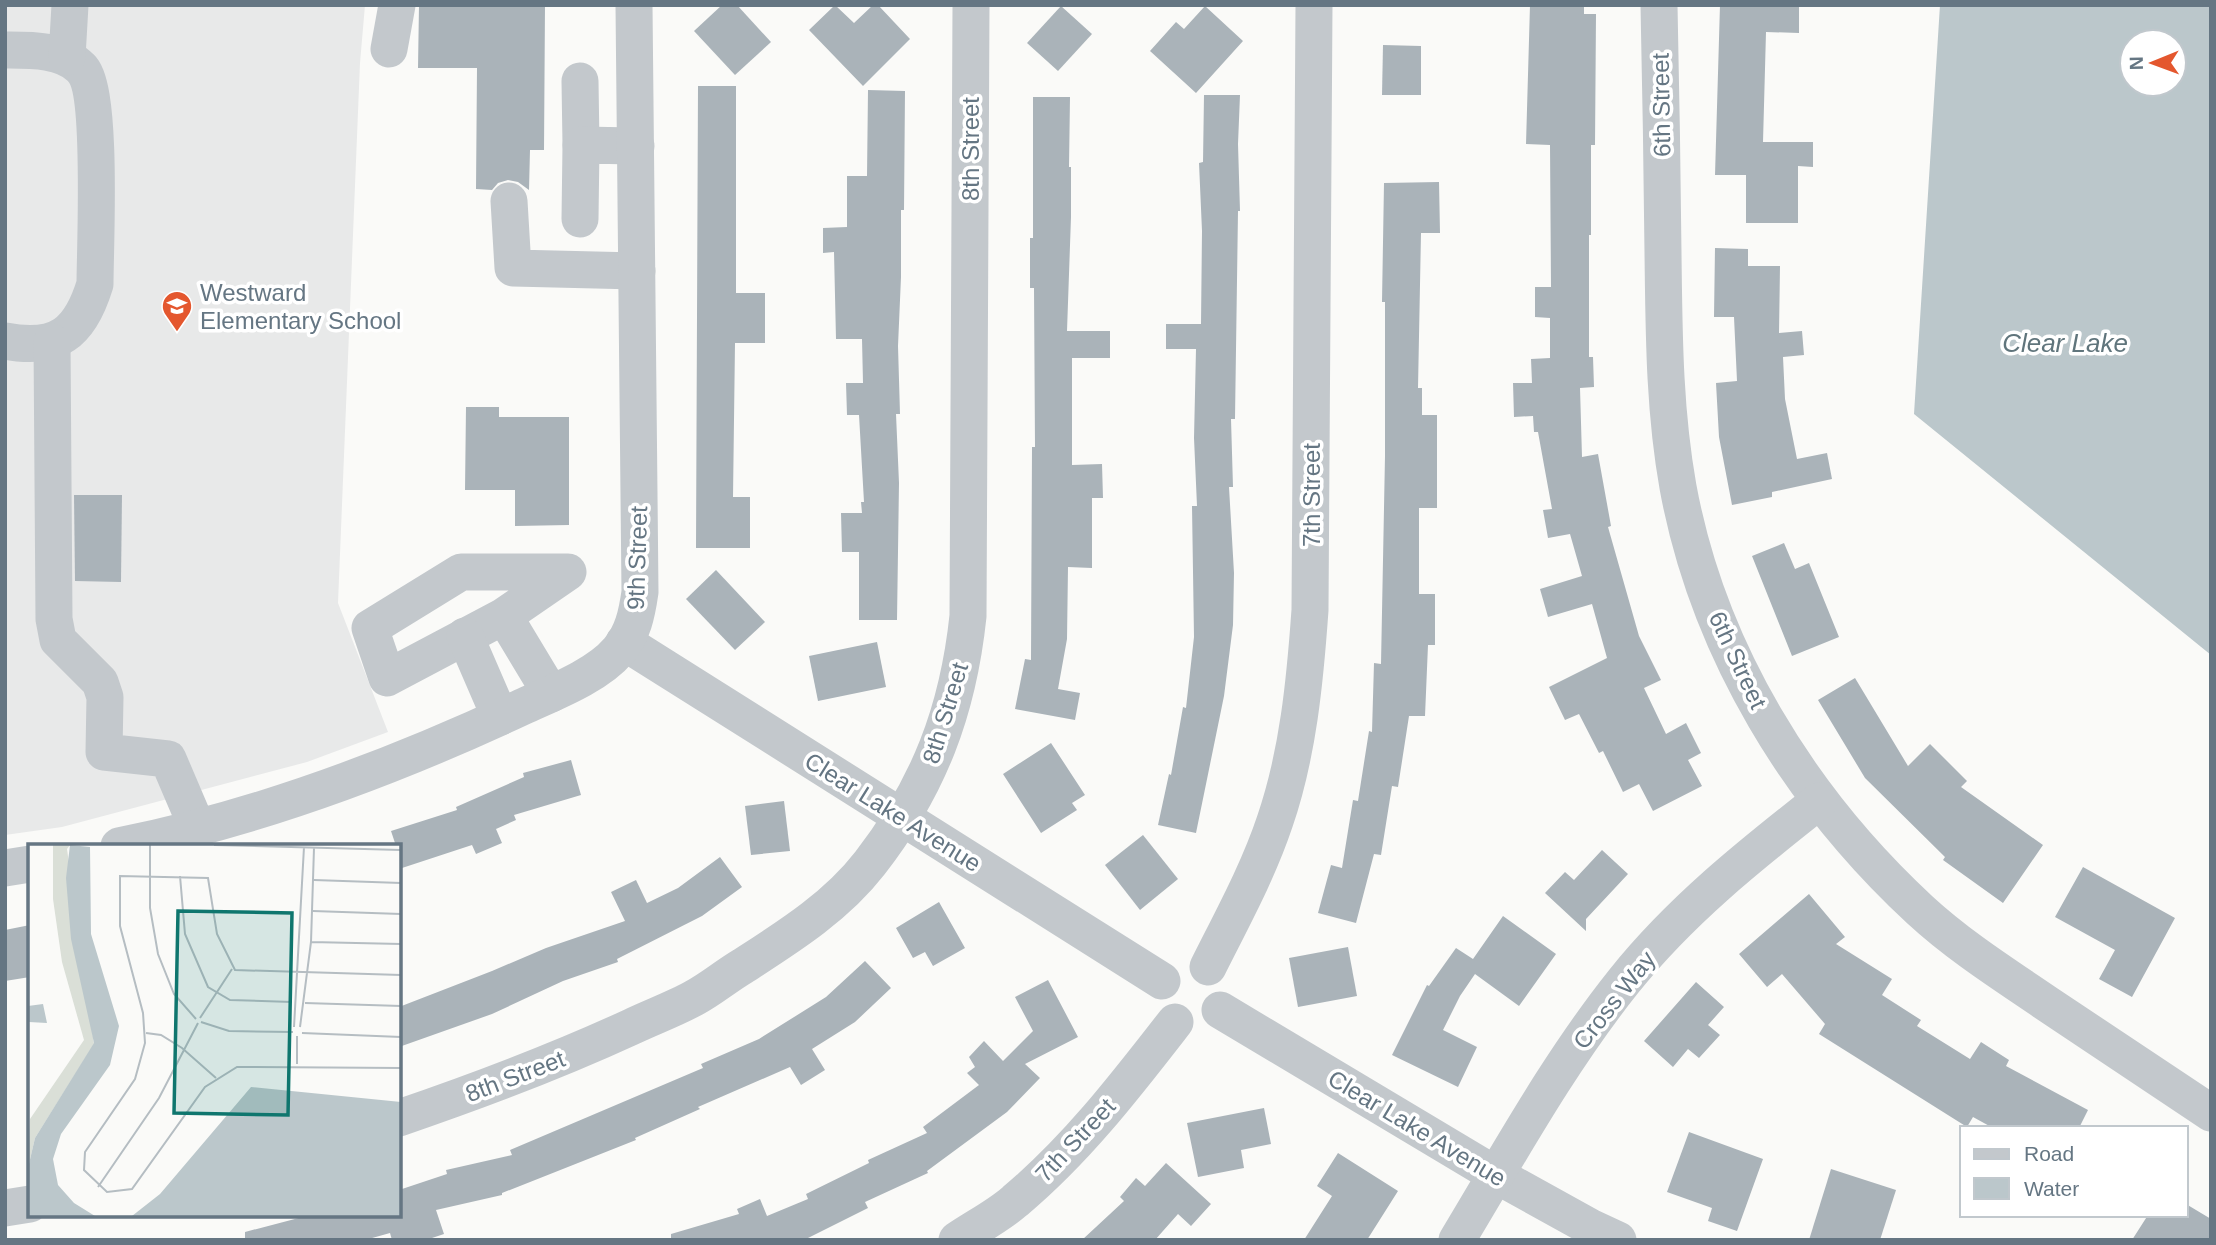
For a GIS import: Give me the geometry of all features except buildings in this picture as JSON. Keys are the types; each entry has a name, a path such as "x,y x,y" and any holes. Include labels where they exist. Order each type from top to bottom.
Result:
{"street":[{"path":"67,57 70,5"},
{"path":"389,49 397,5"},
{"name":"9th Street","path":"127,844 245,814 349,780 451,740 551,694 603,666 624,642 637,613 640,592 634,5"},
{"name":"8th Street","path":"401,1117 475,1092 585,1048 694,998 781,943 828,907 869,865 921,785 945,731 961,668 968,616 971,5"},
{"name":"7th Street","path":"1208,967 1252,881 1276,819 1295,743 1307,659 1311,597 1314,5"},
{"name":"6th Street","path":"1659,5 1667,411 1679,489 1698,565 1725,638 1747,685 1786,754 1819,801 1866,857 1922,912 1983,961 2211,1113"},
{"path":"5,50 31,50 67,57 83,69 94,112 95,284 87,310 71,331 52,342 5,341"},
{"path":"580,81 580,219"},
{"path":"581,145 636,146"},
{"path":"509,201 513,268 637,271"},
{"path":"52,342 54,619 58,640 100,682 105,697 104,752 169,759 197,827"},
{"path":"461,572 568,572 504,616 387,678 370,628 461,572"},
{"path":"504,616 551,694"},
{"path":"465,636 500,717"},
{"name":"Clear Lake Avenue","path":"624,642 1162,981"},
{"name":"Cross Way","path":"1457,1240 1569,1057 1626,979 1681,917 1743,861 1819,801"},
{"path":"5,868 28,864"},
{"path":"1191,961 1208,967 1216,973 1224,991 1220,1010 1205,1024 1195,1026 1175,1022 1163,1008 1160,999 1162,981 1167,973 1182,963 1191,961"},
{"name":"Clear Lake Avenue","path":"1220,1010 1496,1175 1618,1240"},
{"name":"7th Street","path":"957,1240 1012,1203 1050,1171 1106,1110 1175,1022"},
{"path":"5,1208 28,1204"}],"shaded area":[{"name":"Westward Elementary School","path":"5,5 365,5 360,63 338,603 388,732 307,762 62,827 5,835"}],"water":[{"name":"Clear Lake","path":"1940,5 2211,5 2211,655 1914,414"}],"place":[{"name":"Westward Elementary School","path":"177,333"}]}
